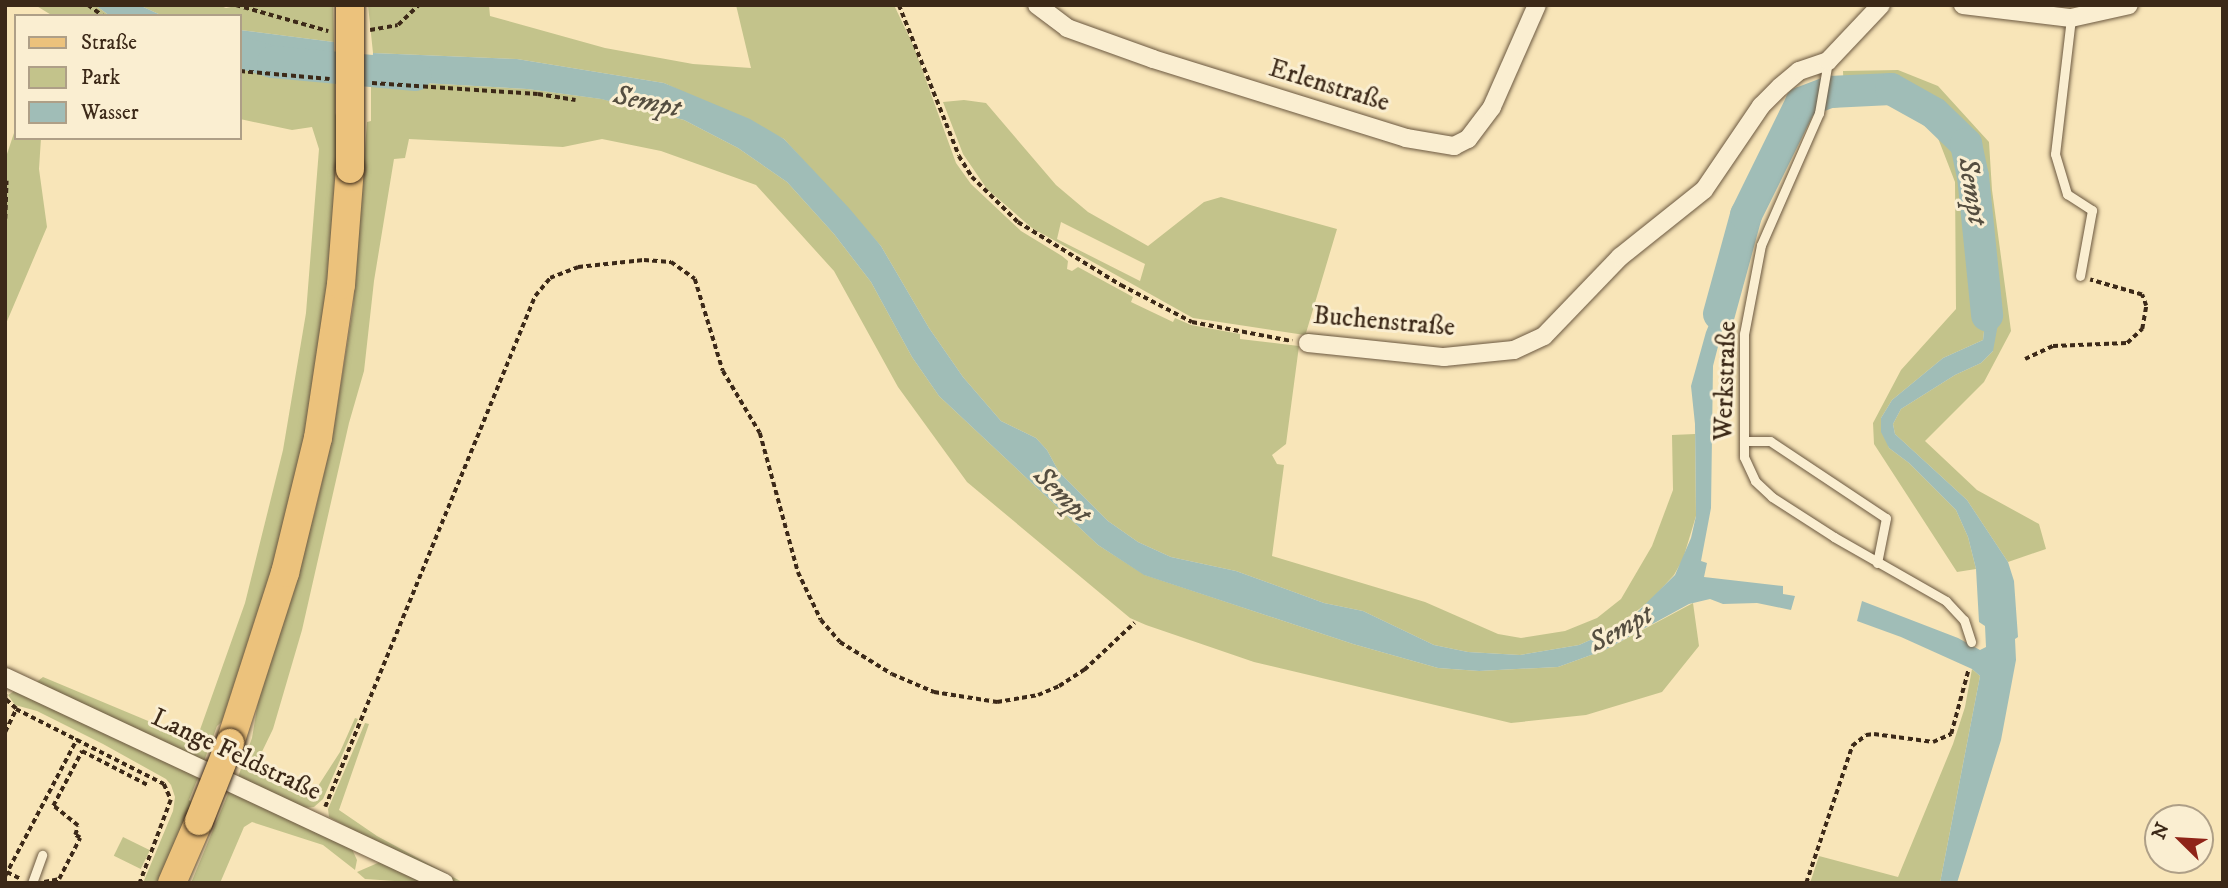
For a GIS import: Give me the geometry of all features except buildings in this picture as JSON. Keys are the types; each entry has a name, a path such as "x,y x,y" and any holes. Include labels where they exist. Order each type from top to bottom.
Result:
{"main road":[{"path":"172,883 230,743 285,573 317,438 340,297 350,169 350,5"}],"street":[{"name":"Erlenstraße","path":"1037,5 1067,29 1153,59 1406,138 1454,146 1468,139 1492,107 1536,5"},
{"name":"Buchenstraße","path":"1308,344 1444,356 1514,350 1544,336 1620,257 1704,190 1761,106 1780,87 1799,71 1828,61 1881,5"},
{"path":"1963,5 2071,18 2129,5"},
{"name":"Lange Feldstraße","path":"5,677 444,883"}],"lane":[{"path":"2071,18 2055,153 2067,194 2092,210 2080,276"},
{"name":"Werkstraße","path":"1828,61 1819,113 1761,245 1744,334 1744,441 1748,467 1755,481 1772,496 1877,563 1946,601 1964,620 1971,642"},
{"path":"1744,441 1770,441 1886,518 1877,563"},
{"path":"32,883 42,855"}],"path":[{"path":"237,5 320,29"},
{"name":"Buchenstraße","path":"899,5 958,156 972,177 1018,222 1109,279 1192,321 1308,344"},
{"path":"242,71 341,80"},
{"path":"367,82 538,94 576,100"},
{"path":"5,219 6,181"},
{"path":"318,822 535,296 550,278 578,267 644,260 671,262 695,279 723,372 760,433 798,572 821,620 840,642 892,674 934,692 998,702 1038,695 1059,686 1084,670 1134,623"},
{"path":"2025,359 2053,346 2127,344 2142,328 2146,306 2142,295 2080,276"},
{"path":"1806,883 1852,746 1874,734 1933,742 1951,734 1968,671"},
{"path":"5,689 5,699 16,709 164,784 171,800 140,883"},
{"path":"5,732 16,709"},
{"path":"5,876 77,739"},
{"path":"39,883 59,879 80,838 75,835 78,826 54,806 82,751 148,785"},
{"path":"117,769 121,761"},
{"path":"142,781 145,773"}],"green space":[{"path":"35,5 95,5 107,14 50,14"},
{"path":"139,5 218,5 226,8 241,5 333,5 334,42 242,30 242,14 159,14"},
{"path":"368,5 489,5 490,16 605,48 693,64 751,68 736,5 894,5 914,47 956,163 971,184 1021,231 1062,256 1068,261 1067,269 1072,271 1078,267 1133,297 1131,302 1173,322 1175,318 1191,325 1240,334 1240,339 1299,346 1286,444 1272,455 1277,464 1284,465 1272,556 1425,602 1498,634 1521,638 1565,631 1597,618 1621,599 1652,546 1673,490 1672,435 1695,434 1696,516 1683,559 1674,575 1650,601 1608,632 1579,645 1520,655 1468,652 1434,645 1363,611 1324,603 1236,571 1171,557 1138,542 1108,521 1059,472 1047,450 1036,438 1001,421 963,377 929,328 881,246 784,139 664,83 517,59 373,53"},
{"path":"242,68 335,74 335,113 339,124 323,344 290,510 225,719 217,726 204,761 34,684 43,677 196,741 245,603 283,450 306,313 319,149 312,127 292,130 242,119"},
{"path":"1898,70 1938,86 1989,142 1992,190 2011,331 1984,382 1925,441 1977,490 2039,524 2046,549 2008,562 1967,500 1895,434 1893,424 1901,409 1955,375 1981,363 1993,351 1978,276 1985,322 1983,340 1943,358 1892,400 1881,418 1889,448 1909,463 1956,510 1968,537 1976,569 1957,572 1874,444 1873,423 1901,370 1956,309 1955,182 1936,133 1900,106 1871,102 1833,108 1844,97 1843,71"},
{"path":"371,80 527,89 602,99 684,120 738,148 787,182 834,234 871,282 912,357 939,396 1098,545 1145,575 1353,644 1438,668 1479,671 1558,667 1605,650 1693,603 1699,646 1662,692 1586,715 1511,723 1254,662 1146,625 1130,618 967,482 898,387 834,271 756,185 661,151 602,139 563,147 409,139 405,158 394,159 374,281 364,371 349,423 302,630 273,729 257,762 262,775 300,795 311,797 340,752 355,718 358,719 323,799 314,807 304,808 238,777 252,738 258,702 315,512 332,439 353,308 367,122 371,121"},
{"path":"964,100 986,103 1056,185 1088,212 1148,246 1204,202 1221,197 1337,229 1306,333 1332,336 1331,339 1193,318 1032,228 987,189 963,154 943,102","holes":["1061,222 1145,264 1140,281 1057,239"]},
{"path":"14,133 14,140 41,140 39,169 47,227 5,326 5,160"},
{"path":"1972,669 1980,676 1940,883 1810,883 1819,856 1898,877 1953,744 1965,707"},
{"path":"16,690 199,775 189,800 193,803 158,883 143,883 173,811 175,797 171,785 166,779 103,744 37,711 15,705 8,695"},
{"path":"365,723 369,724 339,810 377,836 464,883 454,883 417,866 329,817 328,809"},
{"path":"230,789 351,847 357,860 355,870 323,845 252,822 244,827 220,883 191,883"},
{"path":"123,837 150,850 141,869 114,856"},
{"path":"380,862 424,883 365,879 357,872"}],"water":[{"path":"95,5 139,5 159,14 107,14"},
{"path":"242,30 334,42 335,74 242,68"},
{"path":"373,53 517,59 664,83 750,119 784,139 849,208 881,246 929,328 963,377 1001,421 1036,438 1047,450 1059,472 1108,521 1138,542 1171,557 1236,571 1324,603 1363,611 1434,645 1468,652 1520,655 1579,645 1608,632 1634,615 1675,575 1691,538 1696,516 1695,424 1691,386 1706,332 1730,274 1732,292 1713,366 1711,508 1701,561 1707,563 1704,577 1783,586 1783,594 1795,596 1791,610 1757,603 1723,604 1710,599 1689,604 1605,650 1558,667 1479,671 1438,668 1353,644 1144,575 1098,545 939,396 912,357 871,282 834,234 787,182 738,148 684,120 601,99 527,89 371,80"},
{"path":"1988,273 1998,324 1993,351 1981,363 1955,375 1901,409 1893,424 1895,434 1967,500 2008,562 2014,581 2018,637 2015,639 2016,660 2001,740 1957,883 1940,883 1980,676 1972,669 1901,637 1857,621 1862,601 1958,638 1980,650 1986,647 1985,626 1979,622 1976,569 1968,537 1956,510 1909,463 1889,448 1881,432 1881,418 1892,400 1943,358 1983,340 1985,322 1978,276"}],"waterway":[{"name":"Sempt","path":"242,53 273,62 415,75"},
{"name":"Sempt","path":"1719,314 1746,215 1801,103 1830,92 1891,89 1934,113 1966,144 1973,176 1987,315"}]}
